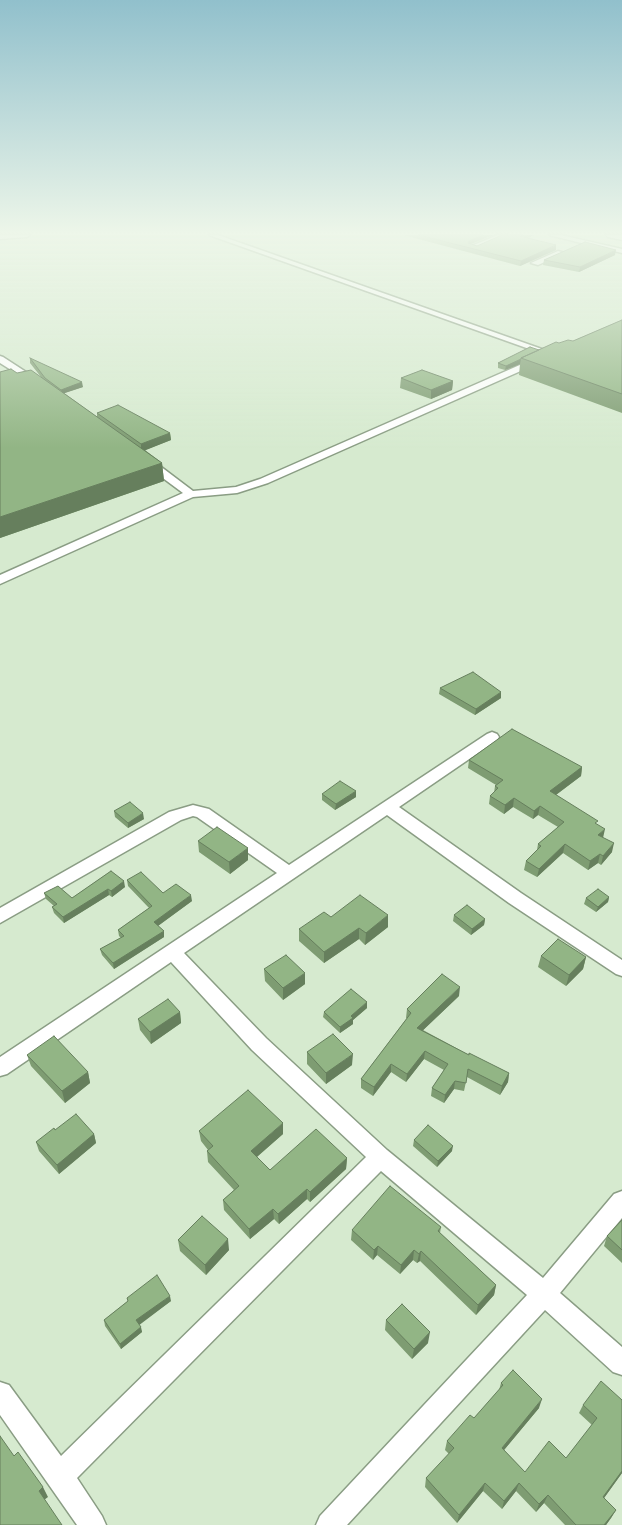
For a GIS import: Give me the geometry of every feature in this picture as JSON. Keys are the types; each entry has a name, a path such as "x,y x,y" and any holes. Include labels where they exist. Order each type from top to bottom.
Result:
{"street":[{"path":"0,580 191,494 237,490 264,481 556,352 421,306"},
{"path":"0,359 22,377 50,392"},
{"path":"136,454 191,494"},
{"path":"0,1068 492,737"},
{"path":"387,807 515,898 622,969"},
{"path":"0,916 175,816 193,810 203,813 290,873"},
{"path":"172,952 259,1044 380,1157 544,1294 622,1363"},
{"path":"60,1476 380,1157"},
{"path":"329,1525 544,1294 622,1201"},
{"path":"0,1394 93,1525"}],"building":[{"path":"622,320 622,394 521,358 556,342 573,341"},
{"path":"530,347 539,350 506,366 498,363"},
{"path":"30,358 82,382 61,390 45,378"},
{"path":"11,369 17,373 31,370 162,463 0,517 0,372"},
{"path":"422,370 453,381 431,390 401,378"},
{"path":"118,405 170,433 141,444 97,413"},
{"path":"473,672 501,692 476,709 440,688"},
{"path":"512,729 582,767 550,791 598,821 595,823 605,829 598,835 614,843 603,856 600,854 590,861 565,844 539,869 526,861 541,846 538,844 564,822 540,806 534,811 514,798 505,805 490,796 498,788 495,786 503,780 469,760"},
{"path":"340,781 356,791 336,804 322,794"},
{"path":"130,802 143,813 128,823 114,811"},
{"path":"217,827 248,848 229,862 198,841"},
{"path":"111,871 124,881 111,891 108,889 63,917 52,907 57,904 44,893 58,886 72,898"},
{"path":"141,872 163,893 176,884 191,895 154,922 164,931 113,963 100,949 124,936 118,930 152,906 127,880"},
{"path":"598,889 609,897 598,907 586,898"},
{"path":"360,895 388,915 366,933 359,928 324,952 299,929 324,912 331,917"},
{"path":"467,905 485,919 472,929 454,915"},
{"path":"558,939 586,957 569,975 541,956"},
{"path":"286,955 305,973 283,988 264,969"},
{"path":"442,974 460,987 417,1028 509,1073 502,1086 468,1069 466,1083 455,1081 445,1095 432,1088 448,1064 425,1051 407,1074 391,1064 374,1087 361,1079 411,1013 407,1009"},
{"path":"351,989 367,1002 351,1016 353,1018 340,1027 324,1012"},
{"path":"168,999 180,1012 150,1032 138,1019"},
{"path":"333,1034 353,1054 326,1073 307,1052"},
{"path":"54,1036 88,1072 62,1091 27,1055"},
{"path":"248,1090 283,1123 251,1151 270,1170 316,1129 347,1158 310,1192 307,1189 278,1214 273,1209 249,1229 223,1200 239,1186 207,1151 213,1146 199,1131"},
{"path":"76,1114 94,1134 57,1165 36,1142"},
{"path":"428,1125 453,1146 438,1161 414,1140"},
{"path":"390,1186 441,1227 438,1231 496,1285 478,1305 421,1251 419,1254 414,1250 401,1265 378,1246 374,1250 352,1230"},
{"path":"202,1216 228,1239 205,1265 178,1240"},
{"path":"622,1220 622,1250 607,1236"},
{"path":"157,1275 170,1296 136,1320 141,1327 120,1344 104,1320 128,1301 127,1298"},
{"path":"402,1304 430,1332 414,1349 386,1320"},
{"path":"513,1370 542,1399 502,1448 525,1472 549,1441 566,1458 597,1418 583,1405 601,1381 622,1400 622,1471 603,1497 616,1510 604,1525 576,1525 548,1495 539,1504 519,1483 504,1501 485,1483 459,1515 426,1478 454,1448 447,1441 470,1415 474,1418 503,1385 501,1383"},
{"path":"0,1436 14,1456 18,1452 43,1487 39,1491 62,1525 0,1525"}]}
